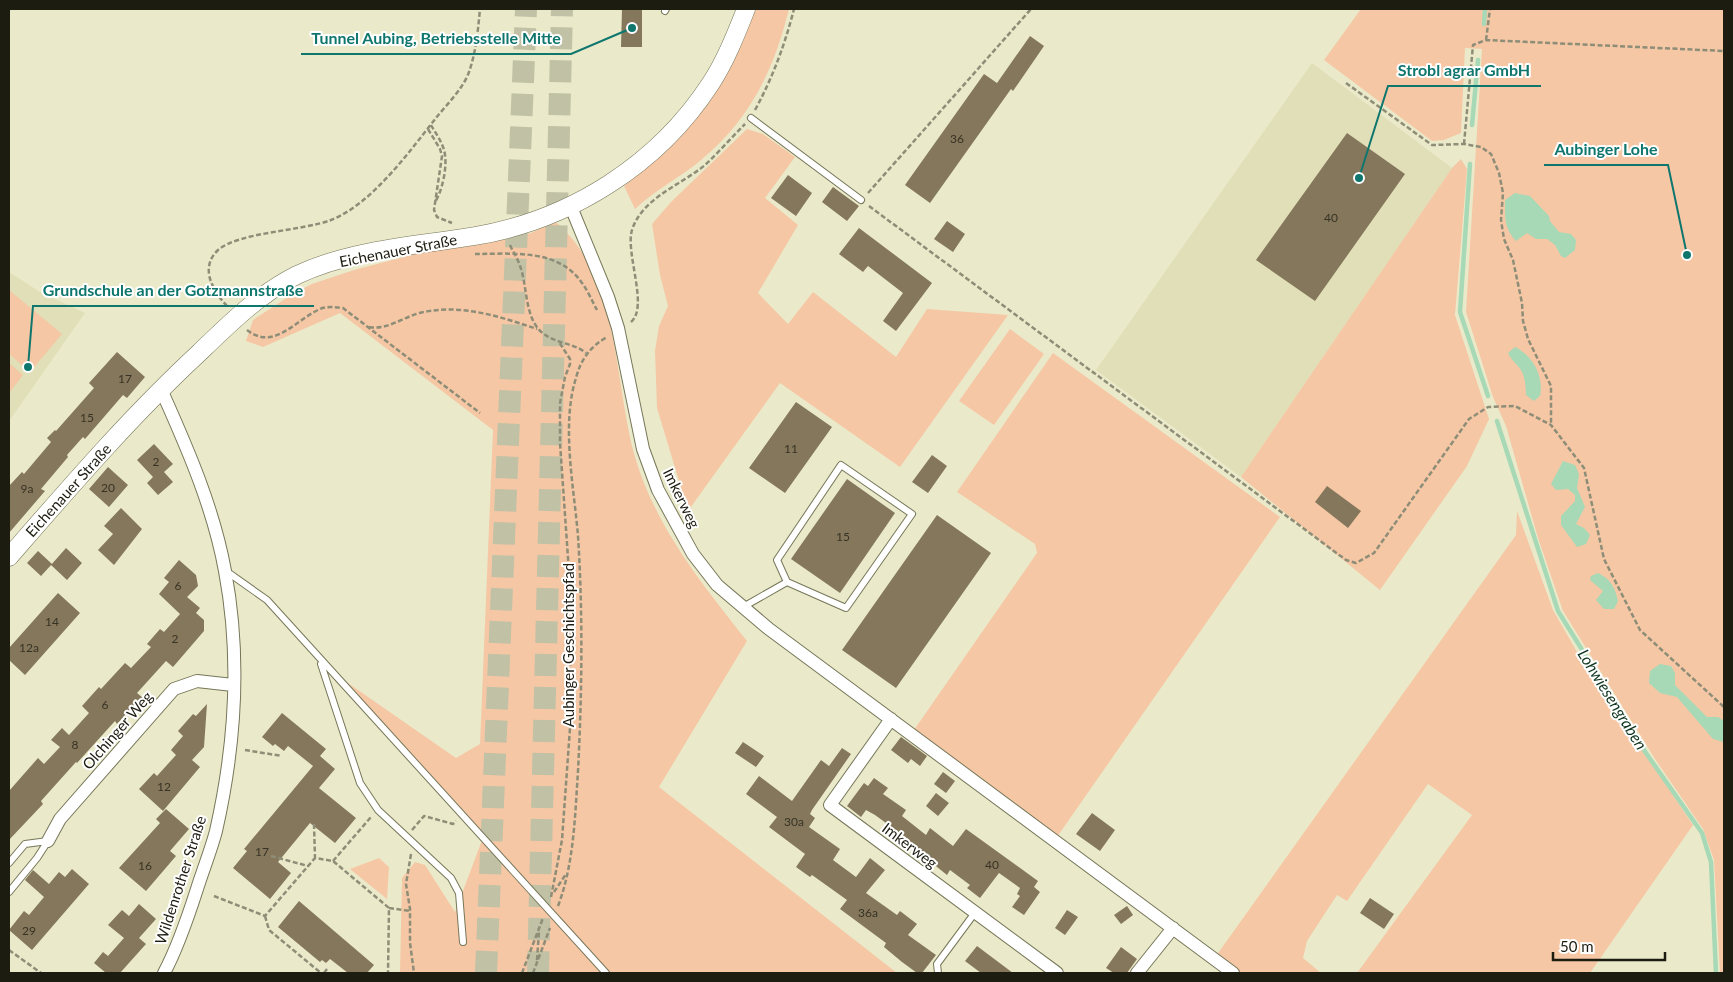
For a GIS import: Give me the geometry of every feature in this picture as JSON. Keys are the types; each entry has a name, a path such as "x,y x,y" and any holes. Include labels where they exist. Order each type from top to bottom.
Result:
{"street":[{"name":"Eichenauer Straße","path":"9,557 66,491 159,390 261,297 297,275 346,257 504,231 570,207 606,186 635,165 689,113 712,82 730,48 746,9"},
{"name":"Imkerweg","path":"570,207 608,297 618,328 643,449 658,490 692,554 717,584 742,608 1233,973"},
{"name":"Wildenrother Straße","path":"159,390 164,396 195,465 225,571 232,638 233,686 231,749 216,832 193,901 164,973"},
{"name":"Olchinger Weg","path":"48,840 60,819 174,689 197,682 233,686"},
{"name":"Imkerweg","path":"891,719 830,805 974,914 1057,973"},
{"path":"1137,973 1173,928"}],"lane":[{"path":"751,118 861,200"},
{"path":"841,465 912,514 846,608 788,582 777,560 841,465"},
{"path":"225,571 267,600 462,817 606,973"},
{"path":"742,608 788,582"},
{"path":"320,660 360,783 378,810 451,878 459,894 463,942"},
{"path":"9,863 26,844 48,840"},
{"path":"9,892 37,858 48,840"},
{"path":"938,973 937,964 974,914"}],"path":[{"path":"480,9 478,37 469,74 456,94 384,180 356,206 332,219 304,228 242,239 219,250 210,262 208,277 218,296 236,318 258,338 269,339 320,309 331,307 343,308 480,413"},
{"path":"368,326 376,329 407,316 426,311 454,309 483,312 538,329 559,342 580,348 586,353 618,328 633,321 637,314 638,300 630,250 632,230 638,215 649,203 704,165 751,118 769,85 794,9"},
{"path":"1031,9 861,200 1346,560 1356,563 1374,553 1469,419 1488,407 1515,406 1551,425 1584,468 1604,559 1640,630 1724,707"},
{"path":"1486,40 1490,9"},
{"path":"1464,144 1473,45 1486,40 1724,51"},
{"path":"1346,82 1432,145 1464,144 1481,147 1491,154 1499,174 1503,193 1501,220 1504,239 1513,260 1522,304 1523,321 1528,339 1551,386 1551,425"},
{"path":"429,127 442,156 434,203 437,217 444,222 453,223"},
{"path":"504,231 520,266 527,300 538,329"},
{"path":"472,254 514,254 546,257 559,263 582,283 604,325 618,328"},
{"path":"522,973 552,894 562,840 570,709 571,601 560,443 560,403 570,359 559,342"},
{"name":"Aubinger Geschichtspfad","path":"533,973 554,918 568,871 573,840 580,729 581,600 570,439 576,378 586,353"},
{"path":"245,750 282,756"},
{"path":"406,837 424,816 453,824 462,817"},
{"path":"333,861 369,820"},
{"path":"265,916 315,858 314,824"},
{"path":"414,973 410,943 410,910 406,884 408,861 415,845"},
{"path":"272,856 308,866"},
{"path":"315,858 333,861 389,908 410,910"},
{"path":"552,894 568,871"},
{"path":"214,896 265,916"},
{"path":"388,973 389,908"},
{"path":"265,916 269,930 323,973 327,969"},
{"path":"537,962 536,946 540,925"},
{"path":"9,950 41,973"}],"shaded area":[{"path":"755,9 789,9 776,53 758,92 733,129 718,145 700,161 635,209 624,186 667,149 703,108 733,61"},
{"path":"1361,9 1724,9 1724,973 1720,973 1714,860 1703,829 1655,759 1563,611 1538,538 1506,426 1493,397 1466,312 1482,49 1465,48 1461,133 1444,140 1432,141 1324,60"},
{"path":"1312,63 1452,168 1241,477 1096,370"},
{"path":"747,129 763,134 795,157 765,198 798,225 758,293 788,324 813,292 896,357 927,309 1008,315 900,467 780,383 688,511 657,408 655,351 659,326 668,306 660,275 652,224 671,202"},
{"path":"1461,159 1467,169 1455,315 1489,419 1467,466 1380,590 1241,477 1452,168"},
{"path":"1515,193 1530,196 1549,216 1550,221 1559,232 1571,234 1576,240 1575,250 1565,258 1561,256 1555,245 1547,239 1536,239 1527,233 1516,241 1507,227 1505,212 1505,200"},
{"path":"557,223 578,246 593,272 604,302 612,333 628,428 635,457 655,508 682,555 747,641 659,787 897,973 400,973 402,878 415,862 425,865 455,912 484,835 345,681 456,758 480,744 493,430 340,313 263,347 246,341 253,320 294,293 312,284 354,270 415,254 531,233 550,224"},
{"path":"9,272 40,292 85,313 9,421"},
{"path":"9,290 62,334 30,372 9,354"},
{"path":"1010,329 1044,354 994,425 959,401"},
{"path":"1515,347 1532,361 1539,374 1540,396 1534,401 1526,395 1522,373 1508,353"},
{"path":"1053,353 1280,517 1057,837 914,730 1037,553 1035,544 957,492"},
{"path":"9,363 23,375 9,393"},
{"path":"1563,461 1575,465 1579,474 1577,488 1585,507 1576,524 1584,528 1590,535 1586,544 1577,547 1561,525 1561,516 1575,501 1575,495 1568,489 1556,490 1551,484"},
{"path":"1517,511 1553,610 1580,657 1693,825 1590,973 1357,973 1472,815 1428,784 1347,901 1337,895 1307,941 1303,958 1321,973 1240,973 1216,956 1516,535"},
{"path":"1598,573 1606,578 1614,588 1618,601 1614,609 1604,609 1596,600 1603,591 1590,580 1591,576"},
{"path":"1660,664 1671,666 1675,673 1675,685 1707,717 1718,717 1724,721 1724,742 1713,739 1677,697 1660,693 1649,683 1650,671"},
{"path":"379,858 389,867 387,899 350,869"}],"building":[{"path":"622,9 642,9 642,47 621,47"},
{"path":"1030,36 1044,46 930,203 905,185 984,74 997,83"},
{"path":"1347,133 1405,174 1315,301 1256,260"},
{"path":"788,175 812,193 796,216 771,198"},
{"path":"833,187 859,206 847,221 822,202"},
{"path":"947,221 965,234 953,252 934,239"},
{"path":"859,228 932,283 896,331 883,321 903,293 868,266 863,272 839,254"},
{"path":"117,352 145,377 127,398 123,395 85,439 83,437 67,455 68,457 41,489 45,491 9,533 9,486 22,472 24,474 51,442 47,438 56,431 94,388 89,383"},
{"path":"796,402 832,427 785,493 749,468"},
{"path":"154,444 173,464 164,472 173,482 158,495 147,483 153,477 137,460"},
{"path":"932,455 947,466 928,493 912,482"},
{"path":"108,467 128,485 109,507 89,489"},
{"path":"847,479 895,513 840,593 791,559"},
{"path":"1327,486 1361,511 1348,528 1315,502"},
{"path":"121,508 142,529 114,565 98,550 113,534 104,526"},
{"path":"937,515 991,553 896,688 842,650"},
{"path":"66,548 82,563 67,580 51,565"},
{"path":"38,551 52,564 41,576 27,563"},
{"path":"179,560 196,575 198,586 187,597 200,608 196,613 204,620 204,631 173,667 166,661 137,693 143,698 136,707 134,705 117,724 115,721 41,801 43,804 9,840 9,791 38,758 44,764 60,747 51,740 62,728 69,735 89,713 82,706 99,687 101,689 125,663 131,668 151,647 147,644 160,629 164,632 180,614 159,594 169,582 164,578"},
{"path":"58,593 80,613 25,675 9,660 9,648"},
{"path":"207,704 204,747 192,760 200,767 163,811 139,789 154,773 157,776 176,755 171,750 183,736 178,731 193,714 196,716"},
{"path":"282,713 326,749 320,756 335,769 319,788 356,818 335,843 310,823 278,862 291,873 270,899 233,868 247,851 244,849 313,766 288,746 284,751 275,744 273,746 262,737"},
{"path":"901,737 927,756 920,766 911,759 908,763 891,750"},
{"path":"743,742 764,756 756,767 735,753"},
{"path":"842,748 851,754 812,810 810,814 815,818 809,827 840,849 833,860 856,877 870,858 885,870 866,893 897,915 900,911 917,924 908,935 936,955 922,973 917,973 902,962 884,947 886,943 840,909 847,900 812,875 810,877 796,867 805,854 769,827 777,817 746,794 759,776 792,801 821,760 829,766"},
{"path":"943,772 955,781 946,793 934,784"},
{"path":"874,778 888,788 883,794 906,810 902,816 926,835 930,828 953,846 966,829 1038,881 1034,887 1040,892 1024,915 1012,907 1020,896 1017,894 1020,888 999,873 980,898 967,888 970,885 950,870 947,875 906,842 908,839 875,815 866,810 861,817 847,806 864,783 868,786"},
{"path":"936,793 949,803 938,816 926,806"},
{"path":"166,809 189,829 170,851 176,856 146,891 119,868 160,823 156,819"},
{"path":"1092,813 1115,830 1100,851 1076,834"},
{"path":"72,869 89,884 32,950 9,930 24,911 29,915 44,897 25,880 33,870 49,884 59,872 65,877"},
{"path":"1370,898 1394,914 1384,929 1360,913"},
{"path":"299,901 374,965 367,973 348,973 330,959 326,963 322,960 320,962 278,927"},
{"path":"139,904 156,919 139,938 146,944 120,973 106,973 94,963 103,952 108,956 124,938 108,925 122,910 129,916"},
{"path":"1127,906 1133,915 1121,924 1114,915"},
{"path":"1067,910 1078,917 1065,935 1055,928"},
{"path":"977,946 1013,973 981,973 965,961"},
{"path":"1121,947 1137,959 1127,973 1114,973 1106,968"}],"waterway":[{"path":"1484,24 1485,9"},
{"path":"1472,125 1478,60"},
{"path":"1470,164 1460,312 1488,396"},
{"name":"Lohwiesengraben","path":"1497,421 1558,611 1646,753 1702,833 1711,862 1716,973"}],"tunnel":[{"path":"486,973 526,9"},
{"path":"538,973 562,9"}],"place":[{"name":"Tunnel Aubing, Betriebsstelle Mitte","path":"632,28"},
{"name":"Strobl agrar GmbH","path":"1359,178"},
{"name":"Aubinger Lohe","path":"1687,255"},
{"name":"Grundschule an der Gotzmannstraße","path":"28,367"}]}
